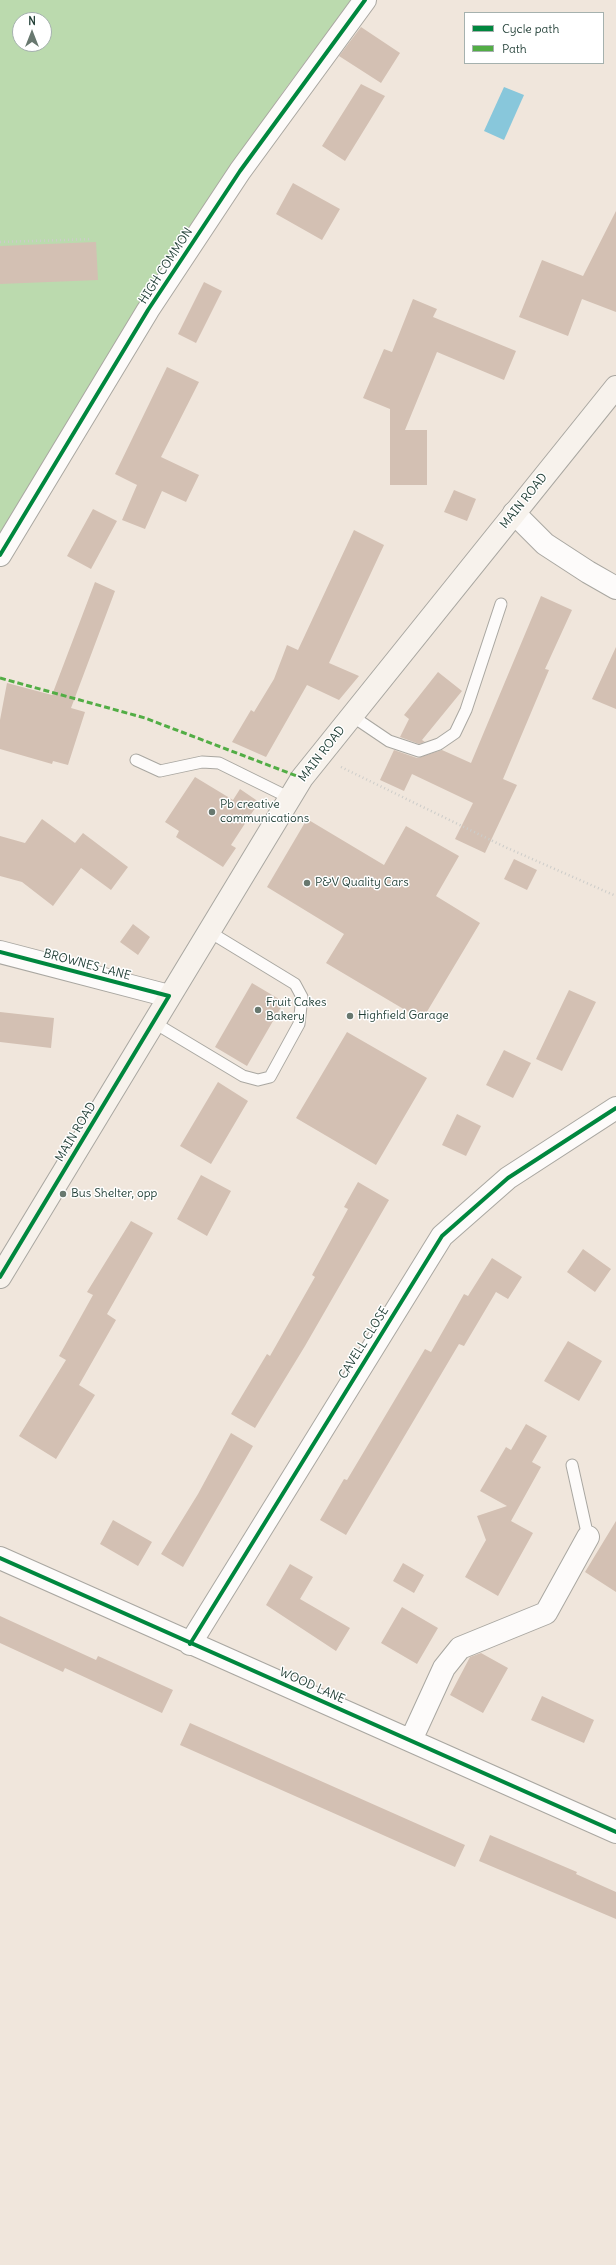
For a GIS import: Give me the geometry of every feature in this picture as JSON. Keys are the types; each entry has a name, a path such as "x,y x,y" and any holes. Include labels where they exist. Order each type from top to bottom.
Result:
{"main road":[{"name":"MAIN ROAD","path":"0,1277 208,931 302,778 616,387"}],"street":[{"name":"HIGH COMMON","path":"0,555 161,290 240,171 365,0"},
{"path":"514,513 544,544 616,588"},
{"name":"BROWNES LANE","path":"0,952 169,996"},
{"name":"CAVELL CLOSE","path":"190,1644 442,1236 508,1178 616,1108"},
{"path":"411,1740 444,1668 460,1648 546,1613 588,1537"},
{"name":"WOOD LANE","path":"0,1558 190,1644 411,1740 616,1832"}],"lane":[{"path":"352,716 389,741 419,751 439,744 455,733 466,710 501,604"},
{"path":"136,760 160,771 202,762 219,763 290,798"},
{"path":"154,1022 242,1076 258,1080 270,1077 299,1024 302,997 295,984 208,931"},
{"path":"572,1465 588,1537"}],"path":[{"path":"0,242 92,239"},
{"path":"319,756 505,848 616,896"}],"green space":[{"path":"0,0 351,0 283,92 204,206 103,363 0,533"}],"water":[{"path":"504,87 524,95 504,140 484,131"}],"building":[{"path":"361,27 400,53 381,83 339,56"},
{"path":"361,84 385,96 345,161 322,146"},
{"path":"293,183 340,209 322,240 276,214"},
{"path":"616,211 616,312 582,299 568,336 519,317 542,260 583,276"},
{"path":"96,242 98,280 0,284 0,246"},
{"path":"204,282 222,291 196,343 178,334"},
{"path":"413,299 437,309 433,317 516,351 504,380 437,352 405,430 427,430 427,485 390,485 390,409 363,398 384,349 392,352"},
{"path":"167,367 199,382 161,457 199,475 186,502 162,491 145,529 122,520 137,485 115,474"},
{"path":"454,490 476,499 467,521 444,512"},
{"path":"93,509 117,521 91,569 67,556"},
{"path":"354,530 384,545 329,663 359,676 339,700 307,685 266,757 232,742 251,710 254,712 274,679 287,645 298,650"},
{"path":"95,582 115,591 71,708 85,712 68,765 53,761 52,764 0,749 0,720 7,683 52,695"},
{"path":"541,596 572,610 545,669 549,670 503,779 517,785 485,853 455,839 473,803 412,774 404,791 380,780 394,750 417,758 442,750 471,763"},
{"path":"616,647 616,709 592,699"},
{"path":"438,672 462,691 422,740 425,742 419,744 400,737 409,719 404,715"},
{"name":"Pb creative communications","path":"195,777 233,800 240,789 259,802 231,845 236,848 223,867 176,837 179,831 165,822"},
{"path":"42,819 75,843 83,833 128,867 111,890 81,868 53,906 22,882 0,876 0,836 25,843"},
{"path":"307,819 384,865 406,826 459,856 436,896 480,923 422,1020 326,963 344,934 267,887"},
{"path":"514,859 537,870 527,890 504,879"},
{"path":"133,924 150,937 138,955 120,942"},
{"path":"252,983 284,1002 247,1066 215,1047"},
{"path":"569,990 596,1002 562,1071 536,1059"},
{"path":"0,1012 54,1018 51,1048 0,1042"},
{"path":"347,1032 427,1078 376,1165 296,1118"},
{"path":"504,1050 531,1063 513,1098 486,1085"},
{"path":"218,1082 248,1101 211,1164 180,1146"},
{"path":"457,1114 481,1126 466,1156 442,1145"},
{"path":"201,1175 231,1191 207,1236 177,1219"},
{"path":"358,1182 389,1200 305,1346 255,1428 231,1414 267,1354 270,1356 315,1277 312,1275 348,1209 344,1207"},
{"path":"131,1221 153,1233 107,1314 116,1320 79,1385 95,1395 56,1459 19,1436 66,1360 59,1356 93,1295 87,1292"},
{"path":"583,1249 611,1269 595,1292 567,1272"},
{"path":"492,1258 522,1277 508,1299 496,1292 464,1346 459,1344 346,1535 320,1520 344,1479 347,1480 425,1349 431,1352 464,1294 468,1296"},
{"path":"568,1341 602,1361 579,1401 544,1381"},
{"path":"526,1424 547,1436 532,1462 541,1467 511,1521 533,1533 498,1596 465,1577 486,1540 477,1516 507,1506 480,1491 506,1447 511,1450"},
{"path":"231,1433 253,1446 183,1567 161,1554 198,1494"},
{"path":"113,1520 152,1542 138,1566 100,1544"},
{"path":"616,1521 616,1592 585,1572"},
{"path":"403,1563 424,1575 414,1593 393,1581"},
{"path":"290,1564 313,1577 300,1599 350,1628 336,1651 266,1605"},
{"path":"402,1607 438,1628 417,1664 381,1643"},
{"path":"0,1616 96,1660 98,1656 173,1690 162,1713 65,1668 63,1672 0,1643"},
{"path":"481,1653 508,1668 483,1713 450,1695 470,1657"},
{"path":"542,1696 594,1720 584,1743 531,1720"},
{"path":"190,1723 465,1845 455,1867 180,1745"},
{"path":"490,1835 577,1872 576,1874 616,1892 616,1919 479,1861"}],"marked path":[{"path":"0,678 145,718 302,778"}],"cycle path":[{"path":"0,555 148,310 240,171 365,0"},
{"path":"0,952 169,996 0,1277"},
{"path":"190,1644 442,1236 508,1178 616,1108"},
{"path":"0,1558 616,1832"}],"place":[{"name":"Pb creative communications","path":"212,812"},
{"name":"P&V Quality Cars","path":"307,883"},
{"name":"Fruit Cakes Bakery","path":"258,1010"},
{"name":"Highfield Garage","path":"350,1016"},
{"name":"Bus Shelter, opp","path":"63,1194"}]}
